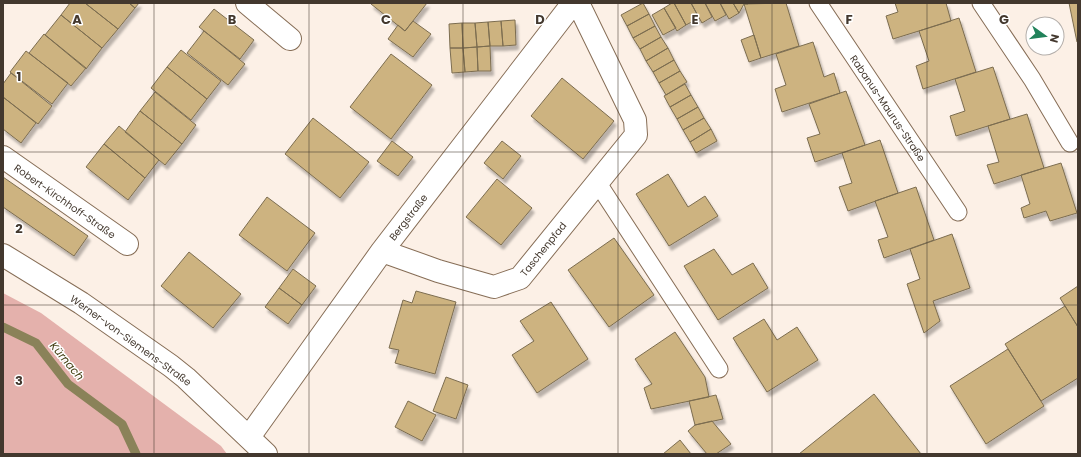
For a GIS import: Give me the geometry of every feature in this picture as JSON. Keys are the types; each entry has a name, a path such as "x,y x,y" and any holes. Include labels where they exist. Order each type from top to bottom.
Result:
{"street":[{"path":"247,3 290,39"},
{"name":"Bergstraße","path":"249,437 382,251 573,3"},
{"name":"Taschenpfad","path":"382,251 438,271 494,287 520,278 636,135 635,120 578,3"},
{"name":"Robert-Kirchhoff-Straße","path":"3,157 127,244"},
{"name":"Werner-von-Siemens-Straße","path":"3,255 81,303 171,366 266,454"}],"lane":[{"name":"Rabanus-Maurus-Straße","path":"818,3 958,212"},
{"path":"981,3 1032,79 1070,143"},
{"path":"597,182 719,369"}],"shaded area":[{"path":"3,293 41,313 221,446 227,454 3,454"}],"building":[{"path":"70,3 85,3 118,29 102,48 61,15"},
{"path":"85,3 129,3 135,8 118,29"},
{"path":"129,3 139,3 135,8"},
{"path":"427,3 405,31 371,4"},
{"path":"643,3 649,14 627,26 621,15"},
{"path":"674,3 686,25 677,31 664,8"},
{"path":"674,3 691,3 699,18 686,25"},
{"path":"691,3 705,3 712,17 702,23"},
{"path":"705,3 720,3 726,15 715,21"},
{"path":"720,3 733,3 739,13 729,19"},
{"path":"733,3 748,4 744,4 739,13"},
{"path":"786,3 799,46 761,58 744,4"},
{"path":"895,3 946,3 951,21 893,39 886,16 898,12"},
{"path":"1069,3 1078,3 1077,42"},
{"path":"664,8 676,28 663,35 652,15"},
{"path":"214,9 254,40 240,59 199,27"},
{"path":"649,14 655,26 633,38 627,26"},
{"path":"61,15 102,48 86,69 45,35"},
{"path":"959,18 976,72 923,89 916,66 929,61 919,31"},
{"path":"515,20 516,45 503,46 501,21"},
{"path":"413,21 431,34 413,57 388,39 398,25 405,31"},
{"path":"501,21 503,46 490,46 488,22"},
{"path":"488,22 490,46 477,47 475,23"},
{"path":"462,23 463,48 450,48 449,24"},
{"path":"462,23 475,23 477,47 463,48"},
{"path":"655,26 661,37 640,49 633,38"},
{"path":"204,31 245,64 228,85 187,53"},
{"path":"44,34 86,68 71,86 29,53"},
{"path":"754,35 761,58 749,62 741,40"},
{"path":"661,37 668,48 646,61 640,49"},
{"path":"813,42 824,77 834,73 840,93 782,112 775,89 786,85 776,54"},
{"path":"490,46 491,71 478,71 477,47"},
{"path":"477,47 478,71 465,72 463,48"},
{"path":"450,48 463,48 465,72 452,73"},
{"path":"668,48 674,60 653,72 646,61"},
{"path":"181,50 221,81 207,99 167,67"},
{"path":"26,51 68,83 52,104 10,72"},
{"path":"391,54 432,85 391,139 350,107"},
{"path":"674,60 680,71 659,83 653,72"},
{"path":"167,67 207,99 191,120 151,88"},
{"path":"993,67 1010,119 956,136 950,116 965,111 955,79"},
{"path":"680,71 687,82 666,95 659,83"},
{"path":"11,73 52,106 38,124 3,97 3,84"},
{"path":"562,78 614,121 583,159 531,116"},
{"path":"685,84 691,95 670,107 664,96"},
{"path":"846,91 865,145 815,162 807,138 820,134 809,104"},
{"path":"155,92 196,125 182,144 140,111"},
{"path":"691,95 698,107 677,119 670,107"},
{"path":"3,97 36,123 21,143 3,129"},
{"path":"698,107 704,118 683,130 677,119"},
{"path":"140,111 182,144 165,165 125,132"},
{"path":"1027,114 1044,168 994,184 987,165 999,162 988,126"},
{"path":"313,118 369,162 340,198 285,154"},
{"path":"704,118 711,129 690,142 683,130"},
{"path":"119,126 159,160 145,178 104,144"},
{"path":"711,129 717,141 696,153 690,142"},
{"path":"880,140 898,193 848,211 839,187 852,183 842,153"},
{"path":"392,141 413,157 398,176 377,161"},
{"path":"502,141 521,156 503,179 484,163"},
{"path":"104,144 145,178 128,200 86,167"},
{"path":"1061,163 1077,213 1050,221 1046,211 1024,218 1021,208 1030,204 1021,175"},
{"path":"668,174 688,207 705,196 718,216 669,246 636,194"},
{"path":"3,177 88,236 74,256 3,207"},
{"path":"497,179 532,208 501,245 466,217"},
{"path":"916,187 934,240 884,258 878,240 888,237 875,201"},
{"path":"267,197 315,233 287,271 239,235"},
{"path":"952,234 970,288 933,301 940,321 924,333 907,284 920,279 910,249"},
{"path":"614,238 654,295 609,327 568,270"},
{"path":"714,249 732,275 753,263 768,288 718,320 684,266"},
{"path":"189,252 241,294 213,328 161,286"},
{"path":"293,269 316,286 302,305 279,288"},
{"path":"1078,286 1078,327 1060,298"},
{"path":"279,288 302,305 288,324 265,307"},
{"path":"416,291 456,302 435,374 395,363 399,350 389,348 403,300 412,303"},
{"path":"551,302 588,359 537,393 512,355 534,341 520,321"},
{"path":"1065,306 1078,327 1078,378 1041,401 1005,344"},
{"path":"764,319 777,340 797,327 818,360 767,392 733,338"},
{"path":"675,332 705,377 709,397 651,409 644,388 652,384 635,359"},
{"path":"1008,349 1044,406 986,444 950,386"},
{"path":"446,377 468,385 456,419 433,411"},
{"path":"874,394 921,454 799,454"},
{"path":"716,395 723,419 695,425 689,401"},
{"path":"408,401 436,415 422,441 395,427"},
{"path":"712,421 731,444 716,454 707,454 688,431 695,425"},
{"path":"680,440 691,454 663,454"}],"waterway":[{"name":"Kürnach","path":"3,327 36,343 68,384 122,424 136,454"}]}
